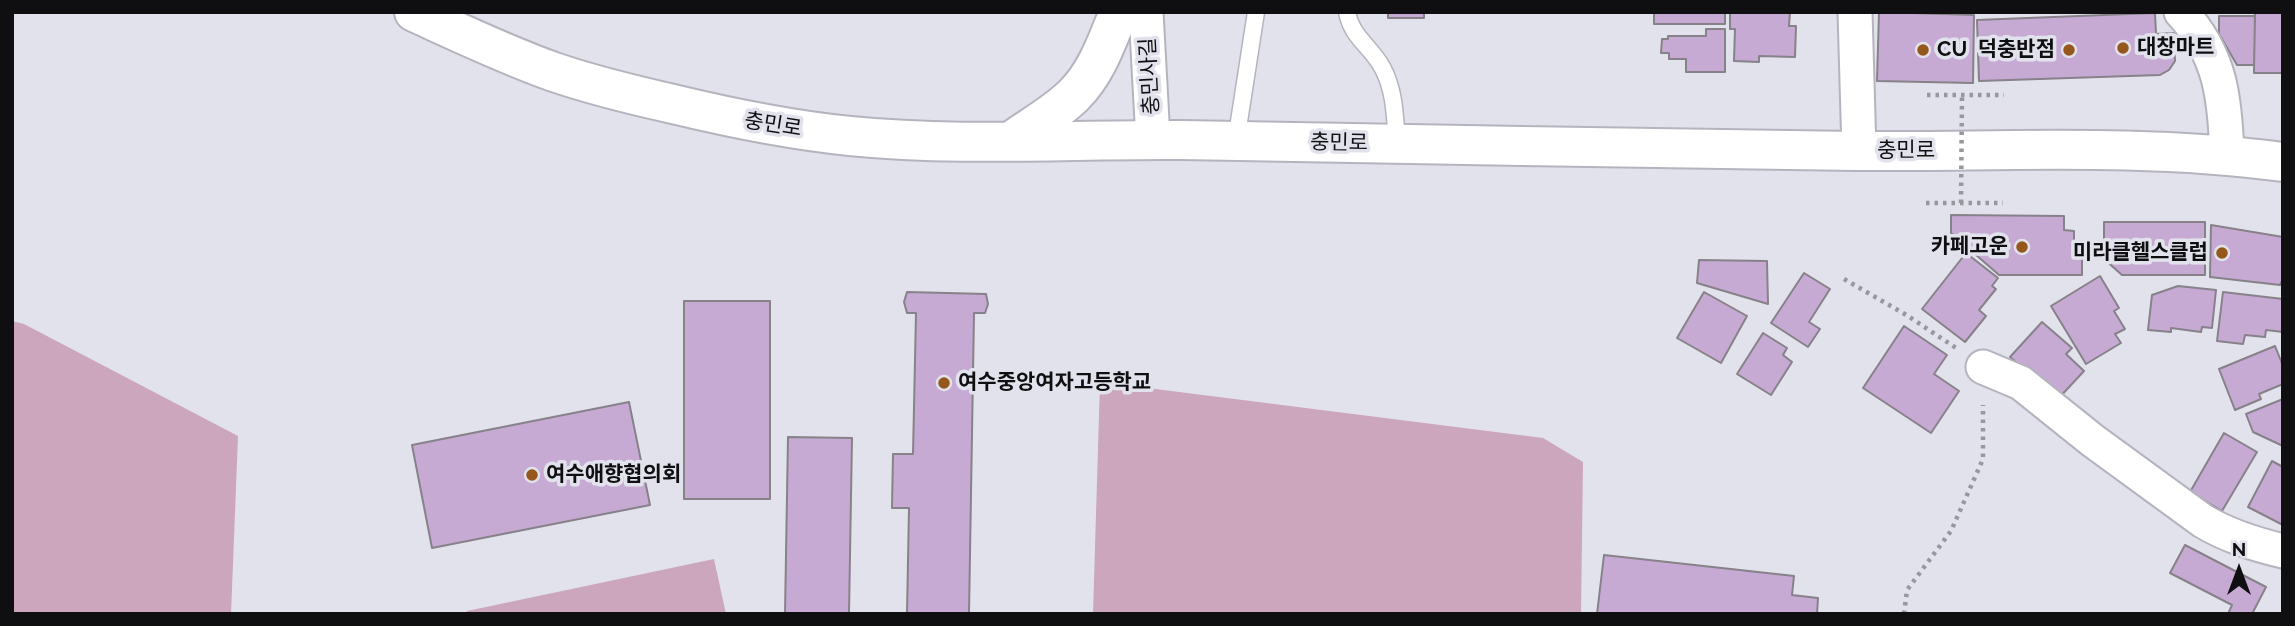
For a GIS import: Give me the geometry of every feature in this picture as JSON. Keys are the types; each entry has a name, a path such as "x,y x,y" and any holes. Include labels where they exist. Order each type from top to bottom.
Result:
{"street":[{"name":"충민로","path":"414,12 555,72 635,96 731,118 792,129 855,136 1011,141 1153,140 1859,151 2166,151 2283,162"},
{"path":"1011,141 1082,87 1098,62 1119,12"},
{"name":"충민사길","path":"1146,12 1153,140"},
{"path":"1855,12 1859,151"},
{"path":"2181,12 2198,34 2218,77 2224,98 2227,155"},
{"path":"1983,367 2021,383 2092,440 2203,521 2242,540 2283,551"}],"lane":[{"path":"1236,141 1256,12"},
{"path":"1347,12 1352,29 1382,66 1389,82 1397,144"}],"path":[{"path":"1927,95 2004,96"},
{"path":"1961,203 1962,95"},
{"path":"1926,202 2003,203"},
{"path":"1844,279 1908,316 1983,367 1983,459 1951,531 1907,590 1904,614"}],"shaded area":[{"path":"12,321 24,324 238,436 231,614 12,614"},
{"path":"1100,382 1543,438 1583,462 1581,614 1093,614"},
{"path":"714,559 726,614 466,614 467,611"}],"building":[{"path":"1388,12 1424,12 1424,18 1388,18"},
{"path":"1654,12 1725,12 1725,24 1654,24"},
{"path":"1730,12 1790,12 1789,26 1796,26 1795,57 1759,56 1759,62 1734,61 1735,29 1730,29"},
{"path":"1879,12 1974,15 1973,83 1877,81"},
{"path":"2255,12 2283,12 2283,73 2254,73"},
{"path":"2155,13 2156,34 2174,33 2175,61 2169,70 2160,75 1979,81 1977,20"},
{"path":"2219,16 2255,16 2254,65 2237,65 2219,34"},
{"path":"1706,29 1725,29 1725,72 1686,72 1686,59 1669,59 1669,53 1661,53 1662,39 1668,39 1668,36 1706,36"},
{"path":"1951,215 2064,216 2064,230 2074,231 2074,241 2082,241 2082,275 1999,275 1951,233"},
{"path":"2104,222 2205,222 2205,275 2122,275 2104,259"},
{"path":"2211,225 2283,237 2283,279 2280,285 2210,277"},
{"path":"1966,253 1998,278 1992,286 1996,289 1979,310 1986,316 1965,342 1922,309"},
{"path":"1699,260 1767,261 1768,304 1697,283"},
{"path":"1804,273 1830,289 1809,322 1820,329 1808,347 1771,323"},
{"path":"2100,276 2119,308 2114,311 2125,329 2115,334 2121,343 2086,364 2051,306"},
{"path":"2178,286 2216,290 2212,328 2202,327 2201,332 2171,328 2171,332 2148,330 2152,295"},
{"name":"여수중앙여자고등학교","path":"907,292 986,294 988,304 985,313 974,313 969,614 907,614 909,508 892,508 893,454 913,454 916,313 907,313 904,302"},
{"path":"1704,292 1747,316 1721,363 1677,338"},
{"path":"2223,292 2283,299 2283,332 2266,330 2265,337 2245,335 2243,344 2217,341"},
{"path":"684,301 770,301 770,499 684,499"},
{"path":"2042,322 2072,348 2066,354 2084,371 2058,399 2010,357"},
{"path":"1904,326 1947,355 1934,374 1959,391 1931,433 1863,388"},
{"path":"1763,333 1787,348 1783,355 1792,362 1771,395 1737,374"},
{"path":"2275,346 2283,366 2283,384 2259,394 2261,399 2235,410 2219,369"},
{"path":"2283,399 2283,446 2253,432 2246,414"},
{"path":"629,402 650,505 432,548 412,445"},
{"path":"2224,433 2257,452 2222,511 2190,492"},
{"path":"788,437 852,438 849,614 785,614"},
{"path":"2272,461 2283,467 2283,525 2248,507"},
{"path":"2185,545 2266,587 2252,614 2228,614 2232,605 2170,573"},
{"path":"1604,555 1794,576 1792,595 1818,598 1817,614 1597,614"}],"place":[{"name":"대창마트","path":"2123,48"},
{"name":"CU","path":"1923,50"},
{"name":"덕충반점","path":"2069,50"},
{"name":"카페고운","path":"2022,247"},
{"name":"미라클헬스클럽","path":"2222,253"},
{"name":"여수중앙여자고등학교","path":"944,383"},
{"name":"여수애향협의회","path":"532,475"}]}
